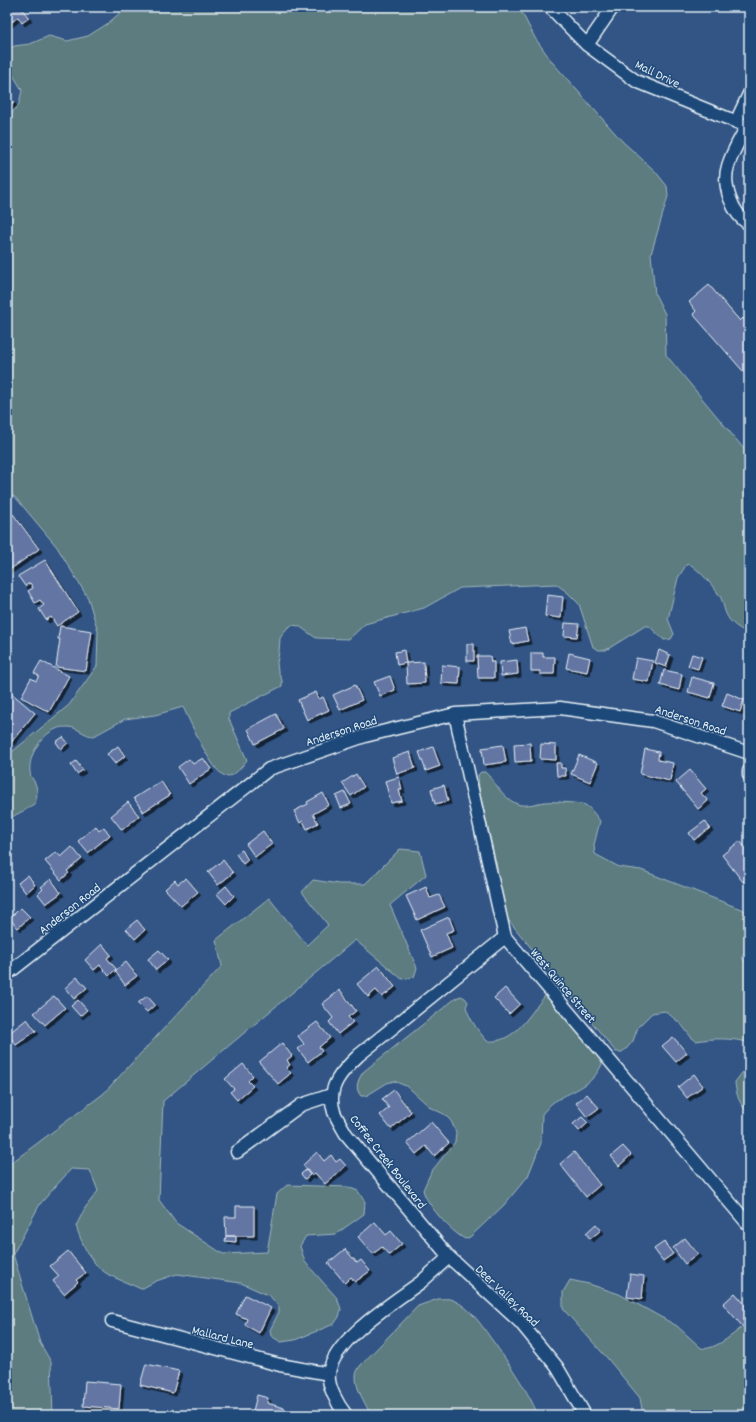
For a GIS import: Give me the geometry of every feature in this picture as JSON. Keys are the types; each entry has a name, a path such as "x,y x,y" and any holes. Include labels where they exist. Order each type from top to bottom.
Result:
{"street":[{"name":"Mall Drive","path":"550,7 587,45 636,81 744,125"},
{"path":"587,45 613,7"},
{"path":"749,94 744,125 729,162 726,174 728,191 732,205 741,219 749,224"},
{"name":"Anderson Road","path":"7,974 269,769 365,736 455,714 560,708 653,721 749,753"},
{"name":"West Quince Street","path":"455,714 505,937 749,1225"},
{"path":"237,1152 302,1105 331,1095 337,1081 346,1067 359,1055 505,937"},
{"name":"Coffee Creek Boulevard","path":"331,1095 334,1112 346,1134 449,1258"},
{"path":"346,1415 332,1392 329,1374 336,1353 359,1328 449,1258"},
{"name":"Deer Valley Road","path":"449,1258 520,1322 557,1367 585,1415"},
{"name":"Mallard Lane","path":"112,1321 280,1365 329,1374"}],"green space":[{"path":"127,7 519,7 535,38 553,63 622,141 655,171 667,186 668,196 651,254 655,294 665,314 666,355 749,455 749,634 729,619 721,598 715,589 702,574 689,564 686,565 678,578 668,619 674,634 671,639 664,640 649,626 645,626 606,650 599,650 593,647 579,604 556,584 460,588 424,608 365,624 349,639 316,638 299,626 292,625 287,628 280,638 277,663 278,671 282,680 282,686 229,713 229,719 247,760 235,773 226,776 215,766 202,746 183,707 155,715 125,719 94,736 87,735 72,727 60,727 45,736 33,753 31,759 30,773 37,791 35,804 7,822 7,756 69,705 97,666 98,631 88,598 57,547 16,498 7,492 7,119 19,104 22,90 13,75 7,76 7,52 14,46 30,44 49,36 67,41 88,36 107,24"},
{"path":"481,772 485,772 506,797 518,804 526,805 553,802 583,804 587,806 600,821 594,845 595,854 619,867 641,870 746,911 749,910 749,945 742,957 749,968 749,1043 722,1039 696,1041 681,1024 665,1011 652,1013 638,1027 633,1041 627,1048 622,1052 616,1052 505,916 496,863 479,789 478,775"},
{"path":"400,849 420,851 426,875 390,905 417,968 414,977 402,979 355,940 163,1101 159,1200 176,1223 223,1254 267,1252 277,1194 287,1185 348,1187 358,1191 365,1202 364,1214 336,1234 306,1236 300,1246 305,1262 337,1298 341,1309 339,1317 334,1324 295,1340 281,1342 271,1336 270,1330 279,1312 279,1307 270,1296 241,1283 177,1274 156,1281 141,1289 109,1275 92,1260 84,1247 76,1226 85,1208 98,1191 90,1170 71,1169 40,1204 13,1254 40,1343 51,1362 53,1415 7,1415 7,1166 103,1094 222,966 216,940 269,898 307,945 328,925 302,892 313,880 339,884 365,884"},
{"path":"461,996 468,1002 466,1007 477,1029 487,1041 497,1041 506,1038 513,1033 527,1019 545,996 549,996 598,1053 602,1064 592,1079 586,1084 558,1099 542,1114 541,1143 528,1176 504,1205 470,1237 465,1239 446,1224 434,1210 423,1190 431,1172 455,1142 456,1132 451,1121 444,1114 431,1108 408,1087 394,1081 387,1083 366,1096 361,1096 357,1087 358,1081 363,1072 456,998"},
{"path":"749,1064 749,1114 739,1100 735,1082"},
{"path":"570,1280 589,1284 619,1294 677,1326 701,1348 713,1347 719,1344 733,1335 749,1321 749,1415 643,1415 640,1398 608,1359 563,1309 563,1292"},
{"path":"438,1299 453,1300 466,1308 477,1319 518,1378 538,1415 371,1415 357,1385 356,1373 358,1369 418,1306"}],"building":[{"path":"11,7 20,7 29,18 22,23 18,17 7,26 7,10"},
{"path":"7,94 14,103 7,109"},
{"path":"709,285 740,321 743,318 749,325 749,378 693,314 696,311 689,302"},
{"path":"13,514 39,549 8,571 7,519"},
{"path":"45,560 78,612 57,626 51,617 46,620 39,609 44,605 40,600 35,603 28,591 33,588 30,583 25,586 18,576"},
{"path":"547,595 563,597 561,618 545,616"},
{"path":"565,623 579,624 577,637 564,636"},
{"path":"60,626 92,631 86,671 56,667 60,639 58,639"},
{"path":"525,628 528,641 512,644 509,631"},
{"path":"467,644 474,644 474,661 467,661"},
{"path":"404,650 406,663 397,665 395,652"},
{"path":"659,650 670,655 666,667 655,663"},
{"path":"531,653 543,653 543,657 555,657 554,674 540,674 540,671 531,671"},
{"path":"569,653 590,658 587,672 566,668"},
{"path":"692,654 702,657 698,669 688,666"},
{"path":"477,656 490,656 491,662 494,662 494,678 478,678"},
{"path":"636,658 653,661 649,682 632,679"},
{"path":"517,660 518,674 501,676 500,662"},
{"path":"41,661 69,676 49,712 21,697 31,678 36,681 39,676 34,673"},
{"path":"424,662 425,683 407,684 406,663"},
{"path":"442,665 460,667 459,684 441,683"},
{"path":"664,670 682,674 679,690 660,685"},
{"path":"390,676 395,690 380,696 374,682"},
{"path":"692,677 714,683 710,698 688,692"},
{"path":"355,685 362,700 340,710 333,695"},
{"path":"10,692 35,713 9,745 7,744 7,696"},
{"path":"316,692 319,699 323,697 329,710 307,720 298,700"},
{"path":"727,693 744,700 740,712 722,706"},
{"path":"276,714 284,729 255,744 248,729"},
{"path":"63,737 68,743 61,749 56,742"},
{"path":"530,743 531,761 515,762 514,744"},
{"path":"541,744 556,745 556,760 540,759"},
{"path":"503,745 506,762 484,765 482,748"},
{"path":"118,746 125,756 115,764 107,754"},
{"path":"433,747 440,766 426,771 419,752"},
{"path":"645,749 659,752 658,760 673,763 670,781 640,774"},
{"path":"410,752 415,768 397,774 392,758"},
{"path":"579,755 598,763 590,782 571,774"},
{"path":"203,758 211,769 189,784 178,767 189,759 193,764"},
{"path":"76,761 83,770 77,774 71,765"},
{"path":"556,763 561,763 561,768 565,768 566,776 557,776"},
{"path":"690,770 706,789 701,793 708,801 698,809 676,782"},
{"path":"356,774 364,787 351,796 342,783"},
{"path":"399,777 402,790 399,790 402,801 391,803 385,781"},
{"path":"161,781 170,795 143,812 134,798"},
{"path":"444,785 448,801 435,804 431,789"},
{"path":"345,792 351,804 341,808 336,796"},
{"path":"323,793 329,805 313,814 318,823 307,829 303,821 300,823 294,811 308,804 307,802"},
{"path":"128,802 139,816 122,830 111,816"},
{"path":"705,821 710,828 694,840 689,833"},
{"path":"96,826 99,831 104,827 110,835 88,853 78,841"},
{"path":"263,831 272,844 255,857 246,844"},
{"path":"740,841 749,852 749,861 747,862 749,864 749,877 743,882 722,855"},
{"path":"72,847 82,859 67,871 69,873 61,880 45,861 56,852 61,857"},
{"path":"242,850 248,860 243,864 236,854"},
{"path":"223,860 233,873 218,885 208,872"},
{"path":"28,875 35,885 26,893 18,883"},
{"path":"186,878 198,892 181,906 165,889 175,880 178,884"},
{"path":"51,879 61,893 46,904 38,894 43,889 41,887"},
{"path":"226,886 234,896 226,904 217,894"},
{"path":"426,887 430,898 439,895 445,907 417,920 406,896"},
{"path":"21,908 30,917 18,928 9,918"},
{"path":"449,917 454,930 446,933 452,948 432,957 420,930"},
{"path":"137,920 145,930 135,939 126,929"},
{"path":"102,944 111,955 107,958 116,969 109,976 100,965 94,970 85,960"},
{"path":"159,950 168,960 156,970 148,959"},
{"path":"126,962 137,976 125,985 115,971"},
{"path":"379,966 395,987 382,997 376,990 368,997 357,984"},
{"path":"77,977 87,988 74,999 65,988"},
{"path":"505,988 520,1004 509,1014 494,998"},
{"path":"340,990 356,1011 348,1017 353,1022 338,1034 329,1022 333,1018 322,1004"},
{"path":"54,996 65,1008 45,1025 34,1013"},
{"path":"147,996 155,1005 147,1012 138,1003"},
{"path":"78,1000 87,1010 80,1016 71,1006"},
{"path":"27,1019 36,1031 16,1045 8,1034"},
{"path":"317,1022 330,1038 319,1047 322,1051 308,1062 298,1049 304,1044 298,1036"},
{"path":"673,1037 687,1053 676,1062 662,1046"},
{"path":"282,1043 292,1056 287,1060 290,1065 286,1068 291,1073 278,1084 259,1062"},
{"path":"243,1064 253,1076 248,1081 253,1086 237,1100 230,1092 234,1089 225,1079"},
{"path":"694,1074 703,1086 687,1098 678,1087"},
{"path":"394,1090 411,1112 391,1129 380,1115 389,1108 382,1099"},
{"path":"587,1094 599,1108 587,1117 576,1103"},
{"path":"582,1117 588,1123 579,1131 573,1124"},
{"path":"431,1122 449,1143 434,1156 426,1146 416,1154 407,1143"},
{"path":"623,1146 631,1155 619,1166 611,1156"},
{"path":"317,1152 324,1161 331,1155 336,1162 340,1159 346,1166 325,1184 315,1173 312,1176 303,1165"},
{"path":"574,1152 600,1185 586,1197 560,1164"},
{"path":"306,1170 310,1175 305,1179 301,1174"},
{"path":"236,1206 254,1206 254,1236 226,1236 225,1217 236,1217"},
{"path":"375,1222 386,1235 391,1231 402,1244 389,1255 382,1247 373,1254 358,1237"},
{"path":"596,1224 601,1230 590,1239 586,1233"},
{"path":"226,1236 236,1236 236,1242 225,1241"},
{"path":"685,1238 698,1254 685,1264 673,1248"},
{"path":"664,1242 673,1254 663,1261 654,1249"},
{"path":"345,1249 357,1263 361,1260 370,1271 355,1282 351,1277 345,1283 328,1263"},
{"path":"68,1251 86,1273 76,1280 78,1282 64,1294 53,1281 59,1276 50,1266"},
{"path":"630,1274 644,1276 642,1299 627,1297"},
{"path":"735,1293 749,1309 749,1321 743,1327 723,1304"},
{"path":"245,1295 271,1308 259,1333 245,1325 247,1319 236,1314"},
{"path":"146,1364 179,1371 173,1393 140,1385"},
{"path":"85,1381 121,1384 119,1409 83,1406"},
{"path":"257,1395 268,1398 267,1403 284,1408 282,1415 252,1415"}]}
